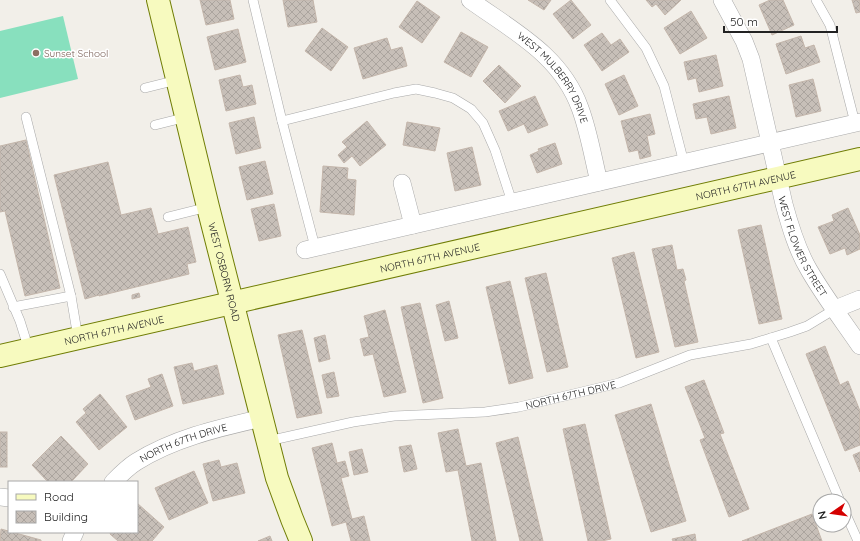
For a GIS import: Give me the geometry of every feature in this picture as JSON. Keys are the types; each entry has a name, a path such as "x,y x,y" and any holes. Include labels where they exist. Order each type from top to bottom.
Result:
{"main road":[{"name":"WEST OSBORN ROAD","path":"158,0 208,207 277,478 301,541"},
{"name":"NORTH 67TH AVENUE","path":"0,356 860,160"}],"street":[{"name":"WEST MULBERRY DRIVE","path":"470,0 526,38 545,54 562,74 572,90 580,109 599,182"},
{"name":"WEST FLOWER STREET","path":"722,0 744,41 751,59 778,178 790,225 799,250 808,269 860,346"},
{"path":"310,248 858,123"},
{"path":"402,183 413,225"},
{"name":"NORTH 67TH DRIVE","path":"835,309 860,299"},
{"name":"NORTH 67TH DRIVE","path":"114,481 134,462 176,441 262,418"}],"lane":[{"path":"253,0 310,248"},
{"path":"610,0 646,48 664,86 684,163"},
{"path":"816,0 830,25 858,123"},
{"path":"145,88 178,80"},
{"path":"282,121 394,93 416,89 435,92 453,98 471,109 483,123 495,150 512,202"},
{"path":"26,117 70,296 78,338"},
{"path":"155,125 187,117"},
{"path":"168,217 208,207"},
{"path":"0,274 20,320 29,350"},
{"path":"14,307 70,296"},
{"name":"NORTH 67TH DRIVE","path":"268,441 353,422 394,416 485,412 519,407 619,383 690,355 751,344 771,338 807,326 835,309"},
{"path":"771,338 837,493"},
{"path":"852,528 858,541"}],"green space":[{"name":"Sunset School","path":"63,16 78,79 0,98 0,31"}],"building":[{"path":"200,0 230,0 234,19 206,25"},
{"path":"283,0 313,0 317,22 288,27"},
{"path":"528,0 551,0 544,10"},
{"path":"571,0 591,25 573,39 553,14"},
{"path":"646,0 681,0 665,15 656,4 652,7"},
{"path":"770,0 783,0 794,25 772,35 759,5"},
{"path":"852,0 860,0 860,12 856,13"},
{"path":"417,1 440,17 422,43 399,27"},
{"path":"691,11 707,38 680,54 664,28"},
{"path":"322,28 348,47 331,71 305,51"},
{"path":"238,29 246,62 215,70 207,37"},
{"path":"461,32 488,47 471,77 444,62"},
{"path":"602,33 611,45 620,39 629,52 602,71 584,45"},
{"path":"801,36 805,48 814,45 820,62 786,74 776,44"},
{"path":"387,38 391,50 402,47 407,66 363,79 354,48"},
{"path":"716,55 723,86 699,92 696,78 688,80 684,62"},
{"path":"499,65 521,86 505,103 483,81"},
{"path":"240,75 243,87 252,85 256,104 226,111 219,80"},
{"path":"624,75 638,106 619,115 605,84"},
{"path":"813,79 821,111 796,117 789,85"},
{"path":"535,96 548,125 528,133 524,124 508,131 499,111"},
{"path":"729,96 736,128 711,134 707,117 696,119 693,104"},
{"path":"650,114 655,134 647,136 651,156 640,159 638,150 629,152 621,121"},
{"path":"254,117 261,148 236,154 229,123"},
{"path":"367,121 386,145 360,166 352,156 344,163 338,155 347,147 342,142"},
{"path":"407,122 440,128 435,151 403,145"},
{"path":"26,140 60,288 25,296 5,211 0,212 0,146"},
{"path":"555,143 562,164 537,173 530,155 539,151 538,149"},
{"path":"472,147 481,185 455,191 447,153"},
{"path":"265,161 273,194 247,200 239,167"},
{"path":"108,162 121,215 151,208 158,234 188,227 196,262 187,264 189,274 85,299 54,175"},
{"path":"323,166 348,168 347,179 356,180 354,215 320,212"},
{"path":"274,204 281,236 259,241 251,209"},
{"path":"848,208 860,235 860,249 847,255 845,248 830,254 818,227 834,221 832,215"},
{"path":"761,225 782,319 759,324 738,230"},
{"path":"672,245 677,270 683,269 686,280 684,281 698,342 675,347 652,249"},
{"path":"634,252 659,352 636,358 612,258"},
{"path":"546,273 568,367 547,372 525,278"},
{"path":"510,281 533,378 509,384 486,287"},
{"path":"139,293 140,297 132,299 132,295"},
{"path":"449,301 458,338 445,341 436,305"},
{"path":"420,303 443,398 423,403 401,307"},
{"path":"385,310 406,392 384,397 373,354 364,356 360,339 369,337 364,316"},
{"path":"302,330 322,413 297,418 278,335"},
{"path":"325,335 330,359 319,362 314,338"},
{"path":"825,346 840,385 848,381 860,411 860,445 845,451 806,354"},
{"path":"192,363 194,371 217,365 224,394 183,404 174,367"},
{"path":"334,372 339,396 327,398 322,375"},
{"path":"162,374 173,406 135,420 126,396 151,387 148,379"},
{"path":"704,380 724,433 720,434 749,509 729,517 700,440 705,438 685,387"},
{"path":"100,394 127,427 99,450 76,422 86,413 83,409"},
{"path":"651,404 686,521 651,532 615,415"},
{"path":"585,424 611,539 602,541 588,541 563,429"},
{"path":"458,429 466,466 481,463 496,541 472,541 458,470 446,472 438,433"},
{"path":"0,432 7,432 7,467 0,467"},
{"path":"61,436 88,464 72,481 47,481 32,465"},
{"path":"518,437 543,541 520,541 496,443"},
{"path":"332,443 337,463 345,461 349,476 341,478 352,519 364,516 370,541 351,541 346,522 332,526 312,448"},
{"path":"411,445 417,469 404,472 399,447"},
{"path":"362,449 368,472 354,475 349,452"},
{"path":"860,452 860,472 853,455"},
{"path":"219,460 221,467 237,463 245,493 213,501 203,464"},
{"path":"194,471 208,503 169,520 155,488"},
{"path":"138,504 164,527 152,541 118,541 110,534 138,533"},
{"path":"812,514 812,533 819,533 822,541 742,541"},
{"path":"1,529 8,531 8,533 16,533 41,540 41,541 0,541"},
{"path":"695,534 696,541 673,541 672,539"},
{"path":"270,536 272,541 258,541"}],"place":[{"name":"Sunset School","path":"36,53"}]}
